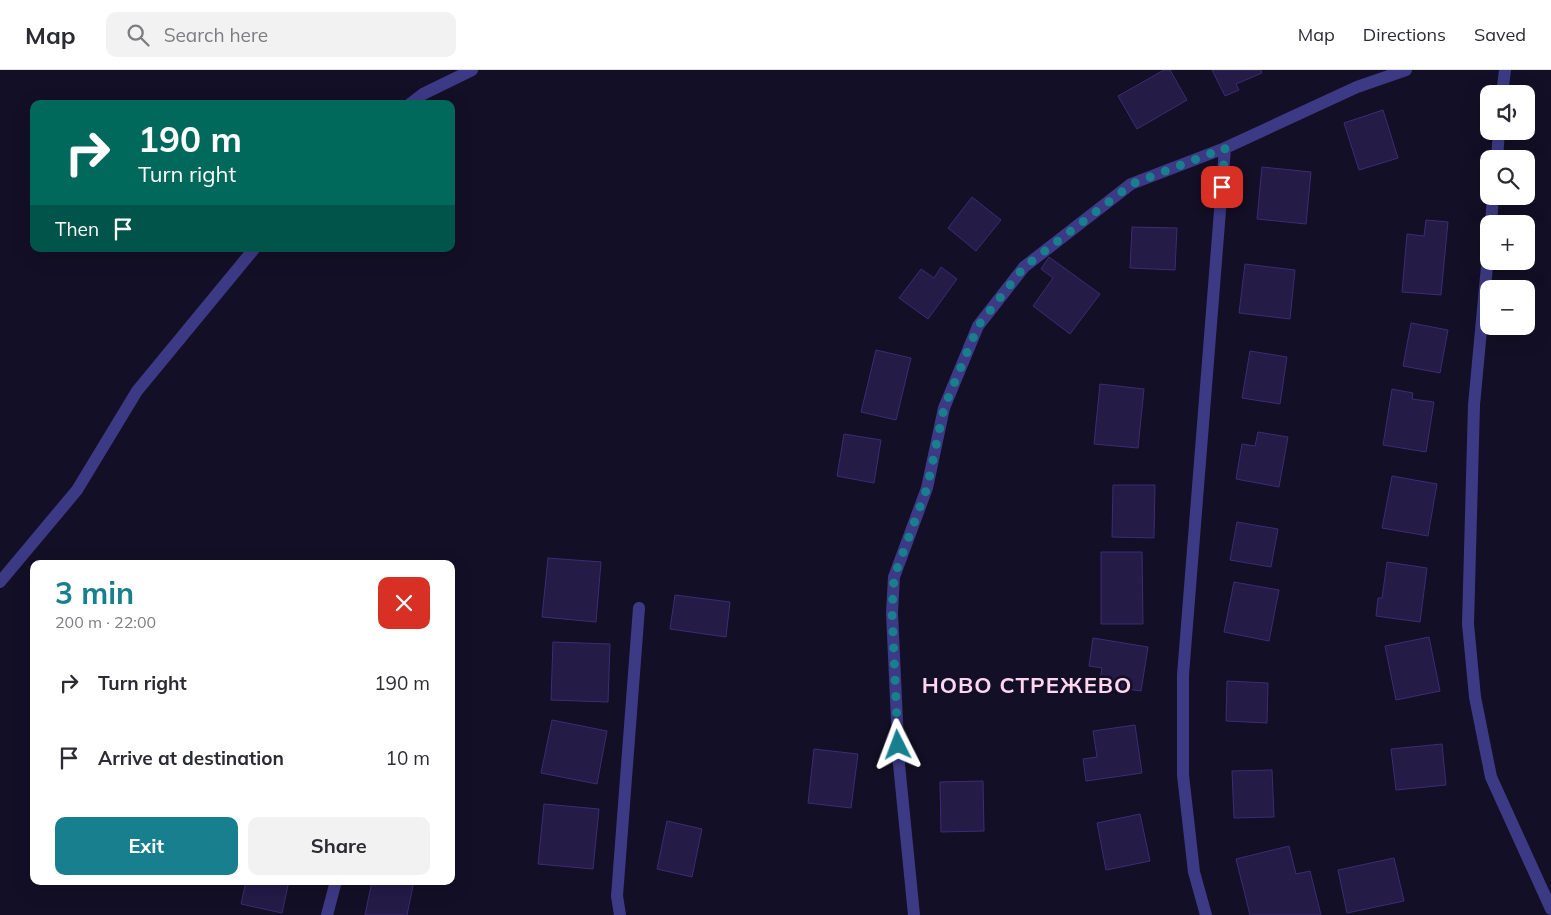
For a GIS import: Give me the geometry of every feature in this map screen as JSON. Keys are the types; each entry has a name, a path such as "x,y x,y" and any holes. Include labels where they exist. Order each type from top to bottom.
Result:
{"street":[{"path":"415,100 423,94 472,70"},
{"path":"914,915 899,764 892,612 894,577 927,488 944,408 978,326 1024,267 1132,184 1225,148 1357,87 1406,70"},
{"path":"1503,85 1505,70"},
{"path":"1206,915 1194,872 1183,775 1183,675 1225,148"},
{"path":"0,582 77,490 137,391 252,252"},
{"path":"1487,270 1474,405 1468,624 1475,697 1491,777 1551,909"},
{"path":"620,915 617,896 639,608"},
{"path":"327,915 335,885"}],"building":[{"path":"1164,70 1170,70 1187,100 1137,129 1118,96"},
{"path":"1212,70 1261,70 1262,73 1236,84 1239,90 1225,96"},
{"path":"1383,110 1398,158 1359,170 1344,123"},
{"path":"1262,167 1311,172 1306,224 1257,219"},
{"path":"972,197 1001,220 976,251 948,228"},
{"path":"1426,220 1448,222 1441,295 1402,292 1407,234 1424,236"},
{"path":"1132,227 1177,228 1175,270 1130,268"},
{"path":"1049,257 1100,294 1070,334 1033,306 1053,278 1041,269"},
{"path":"1245,264 1295,270 1290,319 1239,313"},
{"path":"941,267 957,279 928,319 899,298 921,269 934,278"},
{"path":"1411,323 1448,330 1440,373 1403,366"},
{"path":"876,350 911,358 896,420 861,412"},
{"path":"1250,351 1287,357 1280,404 1242,398"},
{"path":"1100,384 1144,389 1138,448 1094,444"},
{"path":"1392,389 1413,393 1412,399 1434,402 1426,452 1383,445"},
{"path":"1258,432 1288,437 1279,487 1236,479 1242,444 1255,446"},
{"path":"844,434 881,440 874,483 837,476"},
{"path":"1392,476 1437,484 1428,536 1382,528"},
{"path":"1113,485 1155,485 1154,538 1112,537"},
{"path":"1237,522 1278,529 1271,567 1230,560"},
{"path":"1101,552 1142,552 1143,624 1101,624"},
{"path":"548,558 601,562 596,622 542,617"},
{"path":"1387,562 1427,568 1420,622 1376,616 1378,598 1382,598"},
{"path":"1234,582 1279,590 1269,641 1224,632"},
{"path":"675,595 730,602 726,637 670,629"},
{"path":"1429,637 1440,691 1396,700 1385,646"},
{"path":"1093,638 1148,647 1141,691 1099,685 1102,668 1089,666"},
{"path":"553,642 610,644 608,702 551,700"},
{"path":"1227,681 1268,683 1267,723 1226,721"},
{"path":"552,720 607,731 597,784 541,773"},
{"path":"1135,725 1142,773 1086,781 1083,759 1097,757 1093,731"},
{"path":"1442,744 1446,785 1396,790 1391,749"},
{"path":"814,749 858,754 851,808 808,803"},
{"path":"1272,770 1274,817 1234,818 1232,771"},
{"path":"983,781 984,831 941,832 940,782"},
{"path":"544,804 599,809 593,869 538,864"},
{"path":"1140,814 1150,861 1106,870 1097,823"},
{"path":"667,821 702,829 692,877 657,869"},
{"path":"1289,846 1296,874 1310,871 1321,915 1250,915 1236,859"},
{"path":"1394,858 1404,901 1347,913 1338,870"},
{"path":"245,885 288,885 282,913 241,904"},
{"path":"371,885 413,885 407,915 365,915"}],"district":[{"name":"НОВО СТРЕЖЕВО","path":"1027,685"}],"route":[{"path":"898,745 892,612 894,577 927,488 944,408 978,326 1024,267 1132,184 1225,148 1222,187"}]}
